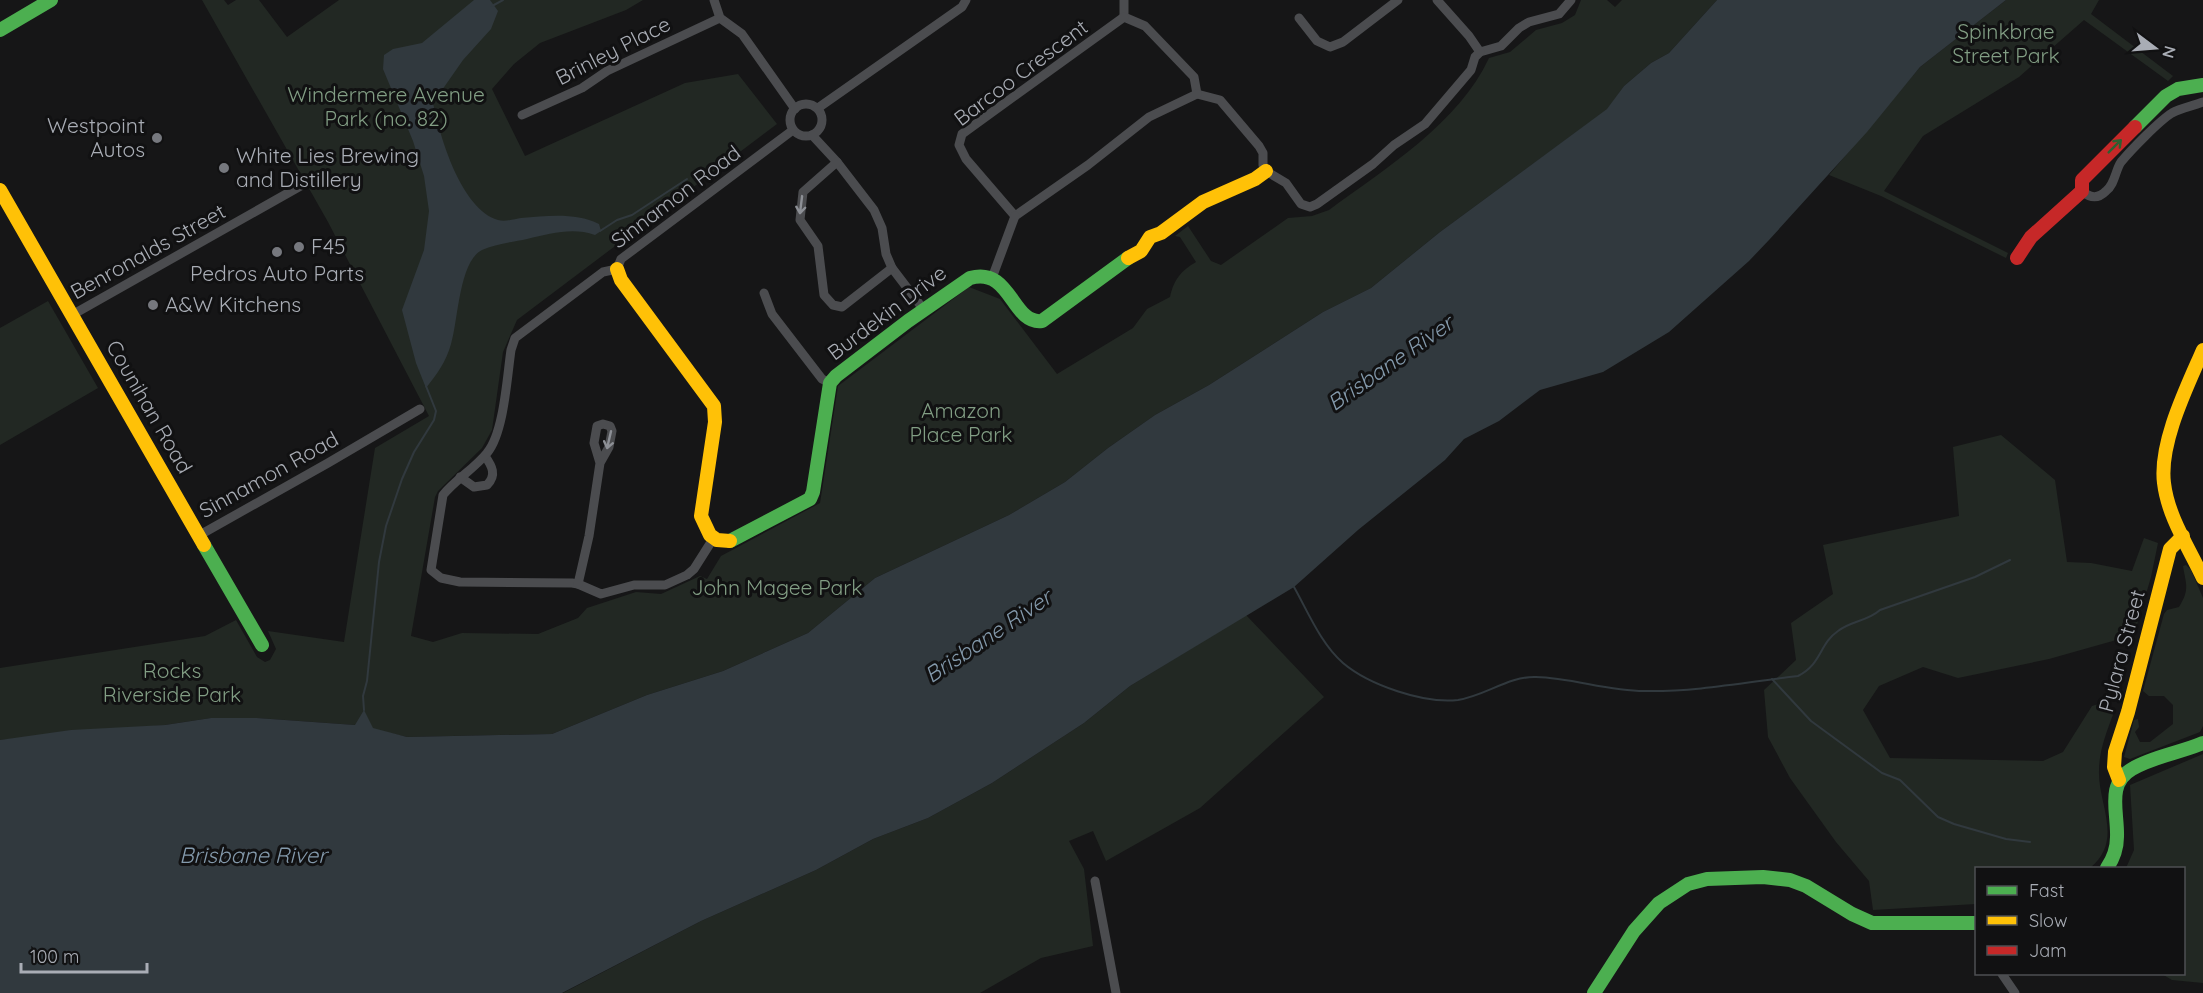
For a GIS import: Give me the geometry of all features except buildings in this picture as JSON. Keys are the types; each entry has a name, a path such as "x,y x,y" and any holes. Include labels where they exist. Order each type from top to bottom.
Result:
{"street":[{"path":"0,30 51,0"},
{"path":"714,0 720,18 742,34 795,109"},
{"path":"818,108 962,7 966,0"},
{"path":"1124,0 1124,17 1145,26 1194,77 1197,94"},
{"path":"1299,18 1317,41 1330,47 1343,42 1398,0"},
{"path":"1437,0 1480,52"},
{"path":"1260,175 1263,153 1259,146 1220,100 1197,94 1149,117 1088,165 1015,216 992,278 998,281 1027,318 1034,322 1042,321 1130,256 1141,251 1150,237 1161,233 1203,202 1260,175 1287,183 1301,204 1310,207 1317,204 1425,124 1472,70 1475,57 1480,52 1501,46 1519,28 1530,22 1558,14 1571,0"},
{"name":"Barcoo Crescent","path":"1015,216 966,159 959,145 962,134 1124,17"},
{"name":"Brinley Place","path":"522,115 582,88 607,71 720,18"},
{"path":"2017,258 2031,237 2082,191 2082,180 2166,96 2178,89 2203,85"},
{"path":"2082,191 2088,196 2095,197 2106,192 2120,164 2161,123 2172,113 2203,102"},
{"path":"804,104 818,108 823,118 817,132 802,136 793,130 790,119 795,109 804,104"},
{"name":"Sinnamon Road","path":"485,456 499,430 513,342 523,331 603,272 616,269 621,259 793,130"},
{"path":"812,135 837,162 878,217 886,254 892,268 924,310"},
{"path":"837,162 803,192 800,220 818,246 824,295 832,305 842,307 892,268"},
{"name":"Benronalds Street","path":"72,315 304,184"},
{"name":"Counihan Road","path":"0,190 262,645"},
{"path":"460,477 474,487 487,485 492,478 492,467 485,456 460,477 450,486 441,499 431,570 441,578 460,582 578,584 601,594 634,585 665,585 687,575 694,569 713,539 704,527 701,516 714,422 714,406 621,280 616,269"},
{"name":"Burdekin Drive","path":"713,539 728,542 734,540 810,499 830,383 836,376 924,310 976,275 992,278"},
{"path":"764,293 772,314 822,379 830,383"},
{"path":"2203,350 2170,438 2164,461 2164,482 2183,536 2203,578"},
{"name":"Sinnamon Road","path":"198,536 328,464 420,409"},
{"path":"578,584 589,536 600,463"},
{"name":"Pylara Street","path":"2108,867 2114,856 2117,840 2114,795 2119,780 2114,767 2115,752 2128,712 2170,549 2183,536"},
{"path":"2119,780 2133,768 2203,743"},
{"path":"1594,993 1623,945 1652,910 1679,888 1705,879 1759,877 1785,879 1811,888 1858,918 1872,923 1975,923"},
{"path":"1095,881 1116,993"},
{"path":"2003,975 2015,993"}],"green space":[{"path":"202,0 224,0 228,5 236,0 259,0 287,37 339,0 643,0 626,10 540,43 514,64 492,89 525,156 685,83 738,74 777,124 517,320 503,352 492,430 482,448 438,491 435,497 411,636 433,642 462,633 538,634 578,618 587,608 636,592 661,594 700,576 707,579 721,556 820,503 838,386 969,287 1000,299 1057,374 1133,328 1147,309 1170,297 1179,276 1196,262 1180,237 1175,236 1188,226 1211,261 1221,265 1288,218 1312,216 1329,210 1397,161 1440,124 1476,81 1489,58 1510,52 1536,30 1562,23 1575,15 1581,0 1607,0 1615,7 1622,0 1717,0 1669,53 1651,63 1624,86 1608,109 1440,232 1371,288 1323,312 1209,385 1155,415 1065,482 1009,515 875,578 808,633 723,671 647,695 552,734 407,737 355,725 257,718 211,718 165,725 0,740 0,668 205,636 236,620 257,657 265,662 270,660 276,649 268,631 344,642 375,448 429,416 328,222"},
{"name":"Spinkbrae Street Park","path":"2006,0 2099,0 2091,14 2173,76 2168,81 2084,20 2019,77 1923,136 1884,191 2008,253 2006,258 1881,196 1829,175 1920,67"},
{"path":"48,301 98,388 0,445 0,328"},
{"path":"2001,435 2055,480 2067,562 2091,563 2132,571 2144,538 2158,543 2151,577 2134,635 2049,659 1958,678 1923,667 1879,686 1863,710 1890,758 2043,761 2063,752 2092,706 2105,702 2114,712 2099,763 2100,784 2107,822 2106,846 2091,867 1975,867 1975,904 1873,910 1869,881 1836,842 1790,778 1768,737 1764,690 1796,660 1791,623 1833,594 1823,545 1959,516 1953,447"},
{"path":"2186,565 2191,570 2203,598 2203,726 2200,732 2130,759 2124,757 2134,720 2138,719 2139,727 2135,732 2140,742 2150,742 2173,724 2173,705 2164,696 2149,696 2143,691 2164,614 2167,610 2179,607 2185,596 2183,566"},
{"path":"1246,615 1324,697 1200,808 1106,861 1093,831 1069,841 1084,869 1093,946 1041,958 980,993 563,993 701,921 816,870 873,839 928,818 992,783 1084,723 1130,686"},
{"path":"2203,754 2203,983 2172,980 2164,975 2185,975 2185,867 2126,867 2134,850 2130,785"}],"water":[{"path":"474,0 490,0 498,11 491,29 463,60 433,103 447,152 463,187 473,202 485,213 498,220 571,216 599,224 601,231 595,235 569,231 553,233 493,246 474,256 468,266 460,293 449,350 441,368 426,388 416,363 402,310 424,250 429,211 424,176 413,141 383,69 384,55 393,49 422,43"},
{"name":"Brisbane River","path":"1717,0 2006,0 1920,67 1867,132 1769,240 1749,261 1669,332 1603,372 1540,390 1499,421 1464,439 1445,460 1358,530 1294,587 1130,686 1084,723 992,783 928,818 873,839 816,870 701,921 562,993 0,993 0,740 71,730 165,725 211,718 257,718 355,725 364,710 373,728 407,737 552,734 647,695 723,671 808,633 875,578 1009,515 1065,482 1155,415 1209,385 1323,312 1371,288 1440,232 1607,109 1624,86 1651,63 1669,53"}],"waterway":[{"path":"492,6 503,0"},
{"path":"600,231 617,220 632,215 687,179"},
{"path":"364,710 363,696 367,681 379,562 386,526 402,479 414,452 434,420 436,411 426,386"},
{"path":"1294,587 1328,647 1354,671 1367,679 1414,696 1458,700 1516,680 1536,677 1617,689 1663,691 1798,676 1812,666 1827,642 1843,628 1870,617 1880,610 1975,577 2010,560"},
{"path":"1772,679 1811,721 1882,773 1900,780 1938,817 2006,839 2030,842"}],"traffic: fast":[{"path":"0,30 51,0"},
{"path":"2135,127 2166,96 2178,89 2203,85"},
{"path":"730,541 810,499 830,383 908,321 970,278 984,277 994,280 1003,287 1024,314 1032,320 1042,321 1128,258"},
{"path":"204,545 262,645"},
{"path":"2108,867 2116,845 2116,791 2124,775 2149,761 2203,743"},
{"path":"1594,993 1634,931 1659,903 1688,884 1707,879 1763,877 1790,880 1806,886 1852,914 1872,923 1975,923"}],"traffic: slow":[{"path":"1128,258 1141,251 1150,237 1161,233 1203,202 1255,179 1266,171"},
{"path":"0,190 204,545"},
{"path":"617,269 621,280 714,406 715,422 701,516 710,535 717,540 730,541"},
{"path":"2203,350 2176,415 2164,467 2164,483 2170,508 2203,578"},
{"path":"2119,780 2114,767 2115,752 2128,712 2170,549 2183,536"}],"traffic: jam":[{"path":"2017,258 2031,237 2082,191 2082,180 2135,127"}],"place":[{"name":"Westpoint Autos","path":"157,138"},
{"name":"White Lies Brewing and Distillery","path":"224,168"},
{"name":"F45","path":"299,247"},
{"name":"Pedros Auto Parts","path":"277,252"},
{"name":"A&W Kitchens","path":"153,305"}],"park label":[{"name":"Windermere Avenue Park (no. 82)","path":"386,107"},
{"name":"Amazon Place Park","path":"961,423"},
{"name":"John Magee Park","path":"777,588"},
{"name":"Rocks Riverside Park","path":"172,683"}]}
